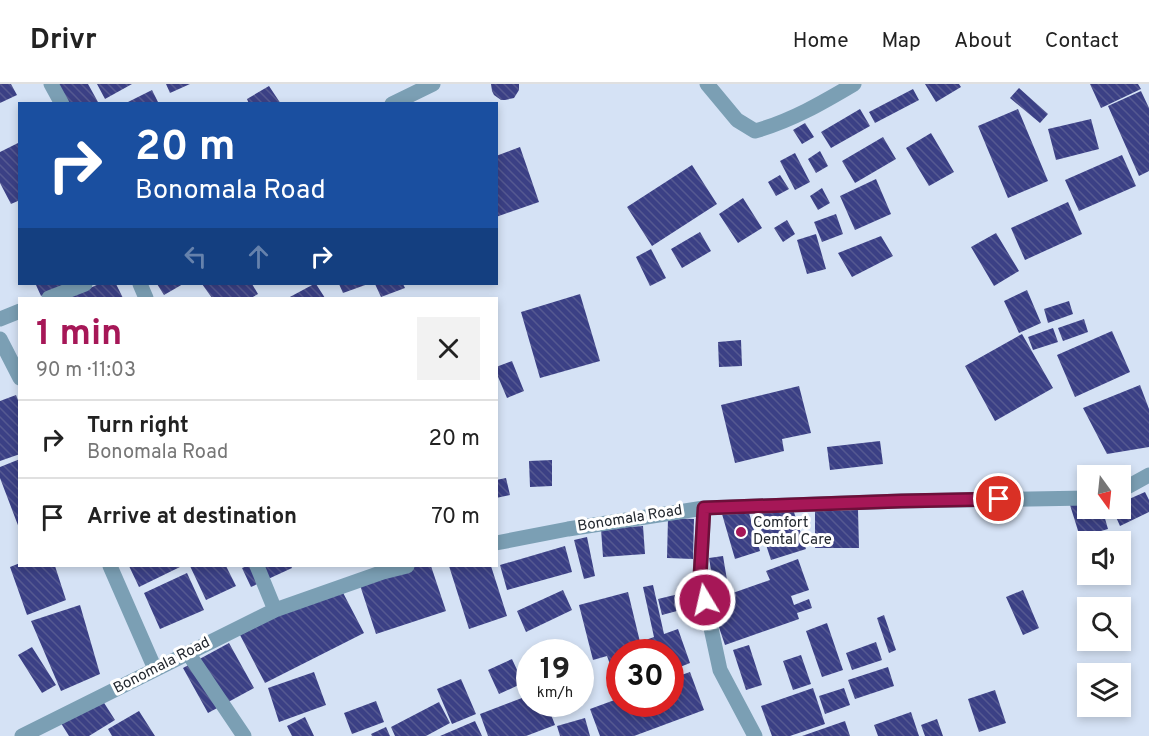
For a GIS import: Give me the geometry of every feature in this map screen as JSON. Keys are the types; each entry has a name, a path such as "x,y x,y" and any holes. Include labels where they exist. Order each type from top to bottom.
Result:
{"street":[{"path":"51,84 61,102"},
{"path":"396,102 433,84"},
{"path":"707,84 737,120 755,131 814,108 854,84"},
{"path":"52,297 82,285"},
{"path":"0,319 18,312"},
{"path":"0,339 18,374"},
{"path":"1131,485 1149,476"},
{"name":"Bonomala Road","path":"498,543 568,529 704,508 901,501 1077,498"},
{"path":"704,508 700,577 720,670 755,736"},
{"path":"110,567 155,669"},
{"path":"257,567 275,609"},
{"name":"Bonomala Road","path":"22,736 275,609 403,567"},
{"path":"188,653 244,736"}],"building":[{"path":"0,84 11,84 17,95 0,103"},
{"path":"56,84 88,84 98,102 65,102"},
{"path":"97,84 132,84 105,99"},
{"path":"166,84 190,84 170,93"},
{"path":"491,84 519,84 519,90 514,98 501,100 494,95"},
{"path":"925,84 959,84 961,87 936,102"},
{"path":"1090,84 1138,84 1141,89 1101,108"},
{"path":"269,86 280,102 248,102 247,99"},
{"path":"1019,88 1048,114 1040,123 1010,98"},
{"path":"913,89 919,100 875,123 869,112"},
{"path":"152,90 158,102 128,102"},
{"path":"1141,91 1149,108 1149,171 1139,176 1108,106"},
{"path":"860,109 870,126 831,148 821,132"},
{"path":"1018,109 1048,181 1008,198 978,126"},
{"path":"1091,119 1099,149 1056,160 1048,129"},
{"path":"805,123 814,137 802,144 793,130"},
{"path":"931,133 954,172 929,186 906,148"},
{"path":"883,137 896,159 855,183 842,161"},
{"path":"18,143 18,201 11,204 0,183 0,152"},
{"path":"520,147 539,202 498,216 498,155"},
{"path":"820,151 828,166 816,173 808,159"},
{"path":"795,153 810,182 795,190 780,161"},
{"path":"1122,155 1136,186 1079,211 1065,180"},
{"path":"692,165 717,204 652,246 627,207"},
{"path":"780,175 789,189 776,196 768,182"},
{"path":"876,179 891,214 855,230 840,196"},
{"path":"822,188 830,203 818,210 810,196"},
{"path":"743,198 762,228 738,243 719,214"},
{"path":"1068,202 1082,234 1025,260 1011,228"},
{"path":"836,214 843,234 822,242 814,222"},
{"path":"787,220 795,234 783,242 774,228"},
{"path":"700,232 711,251 682,268 671,249"},
{"path":"996,233 1019,271 994,286 971,247"},
{"path":"816,234 826,269 807,274 797,240"},
{"path":"881,236 893,256 852,277 838,253"},
{"path":"651,249 666,278 650,286 636,257"},
{"path":"36,285 67,285 41,296"},
{"path":"97,285 116,285 122,297 69,297"},
{"path":"158,285 181,285 164,295"},
{"path":"203,285 253,285 258,294 253,297 211,297"},
{"path":"312,285 317,285 324,297 290,297"},
{"path":"339,285 365,285 343,293"},
{"path":"375,285 404,285 405,288 381,297"},
{"path":"1027,290 1041,323 1019,333 1004,301"},
{"path":"580,294 600,361 540,378 521,312"},
{"path":"1069,301 1073,314 1048,323 1044,309"},
{"path":"1084,319 1088,332 1063,341 1058,328"},
{"path":"1053,328 1058,342 1033,350 1028,337"},
{"path":"1112,331 1130,372 1075,397 1057,355"},
{"path":"1022,334 1053,388 995,421 965,366"},
{"path":"741,340 742,366 719,367 718,342"},
{"path":"512,361 524,391 507,398 498,377 498,366"},
{"path":"1140,385 1149,409 1149,447 1107,454 1083,408"},
{"path":"799,386 811,433 782,439 784,451 735,463 721,405"},
{"path":"16,395 18,400 18,455 0,461 0,401"},
{"path":"880,441 883,464 830,470 827,447"},
{"path":"18,460 18,525 0,478 0,467"},
{"path":"552,460 552,486 530,487 529,461"},
{"path":"506,478 510,495 498,498 498,480"},
{"path":"1145,492 1149,500 1149,512 1120,526 1117,519 1131,519 1131,498"},
{"path":"790,500 806,549 771,560 755,511"},
{"path":"1077,503 1077,519 1105,519 1108,529 1078,531 1070,505"},
{"name":"Comfort Dental Care","path":"747,506 760,551 735,559 722,514"},
{"path":"858,510 859,548 815,548 815,511"},
{"path":"668,518 694,519 693,559 667,558"},
{"path":"643,526 645,554 603,557 601,529"},
{"path":"587,537 595,576 584,579 574,540"},
{"path":"565,546 572,572 507,590 500,565"},
{"path":"723,556 727,580 713,582 709,558"},
{"path":"798,559 809,590 791,596 794,605 809,599 812,608 797,613 799,619 725,645 710,601 770,580 766,571"},
{"path":"18,564 18,567 55,567 66,600 27,615 10,567"},
{"path":"129,567 180,567 139,587"},
{"path":"190,567 226,567 236,586 206,600"},
{"path":"292,567 292,568 251,587 242,568"},
{"path":"386,567 431,567 446,611 376,634 357,576"},
{"path":"449,567 491,567 507,616 469,629"},
{"path":"187,573 204,610 160,629 144,593"},
{"path":"339,585 364,633 265,683 240,635"},
{"path":"653,585 664,634 678,629 682,639 648,639 654,637 643,587"},
{"path":"699,589 703,604 662,615 658,599"},
{"path":"563,590 572,610 526,632 517,611"},
{"path":"1023,590 1039,628 1023,635 1006,597"},
{"path":"628,592 639,639 606,639 606,656 594,660 594,639 588,639 579,605"},
{"path":"80,605 100,674 61,691 31,621"},
{"path":"884,615 896,650 889,653 877,618"},
{"path":"827,623 843,670 822,677 806,631"},
{"path":"876,642 882,660 852,670 846,653"},
{"path":"229,643 254,688 208,713 183,668"},
{"path":"749,645 762,685 746,690 733,650"},
{"path":"684,646 690,663 684,665"},
{"path":"32,647 56,685 42,693 18,655"},
{"path":"801,655 811,684 793,690 783,661"},
{"path":"512,659 516,668 516,686 499,694 488,670"},
{"path":"888,667 894,686 855,699 848,680"},
{"path":"314,672 326,705 279,722 268,688"},
{"path":"690,672 704,710 634,736 600,736 593,717 594,708 606,703 606,717 684,717 684,674"},
{"path":"461,679 476,714 452,724 437,689"},
{"path":"813,688 825,724 790,736 772,736 761,706"},
{"path":"844,688 850,705 825,714 819,696"},
{"path":"995,690 1006,723 979,732 968,699"},
{"path":"99,695 115,720 89,736 69,736 59,720"},
{"path":"516,700 516,717 552,717 555,725 526,736 488,736 480,714"},
{"path":"376,701 384,722 352,734 344,713"},
{"path":"439,702 450,723 426,736 395,736 391,727"},
{"path":"139,711 155,736 112,736 108,729"},
{"path":"911,712 919,736 878,736 874,725"},
{"path":"305,717 314,736 292,736 287,726"},
{"path":"585,718 590,736 560,736 557,726"},
{"path":"937,719 943,736 925,736 921,725"},
{"path":"475,721 482,736 440,736"},
{"path":"845,721 850,736 802,736"},
{"path":"386,727 390,736 372,736 371,734"}],"place":[{"name":"Comfort Dental Care","path":"741,532"}],"route":[{"path":"705,600 700,577 704,508 999,499"}]}
